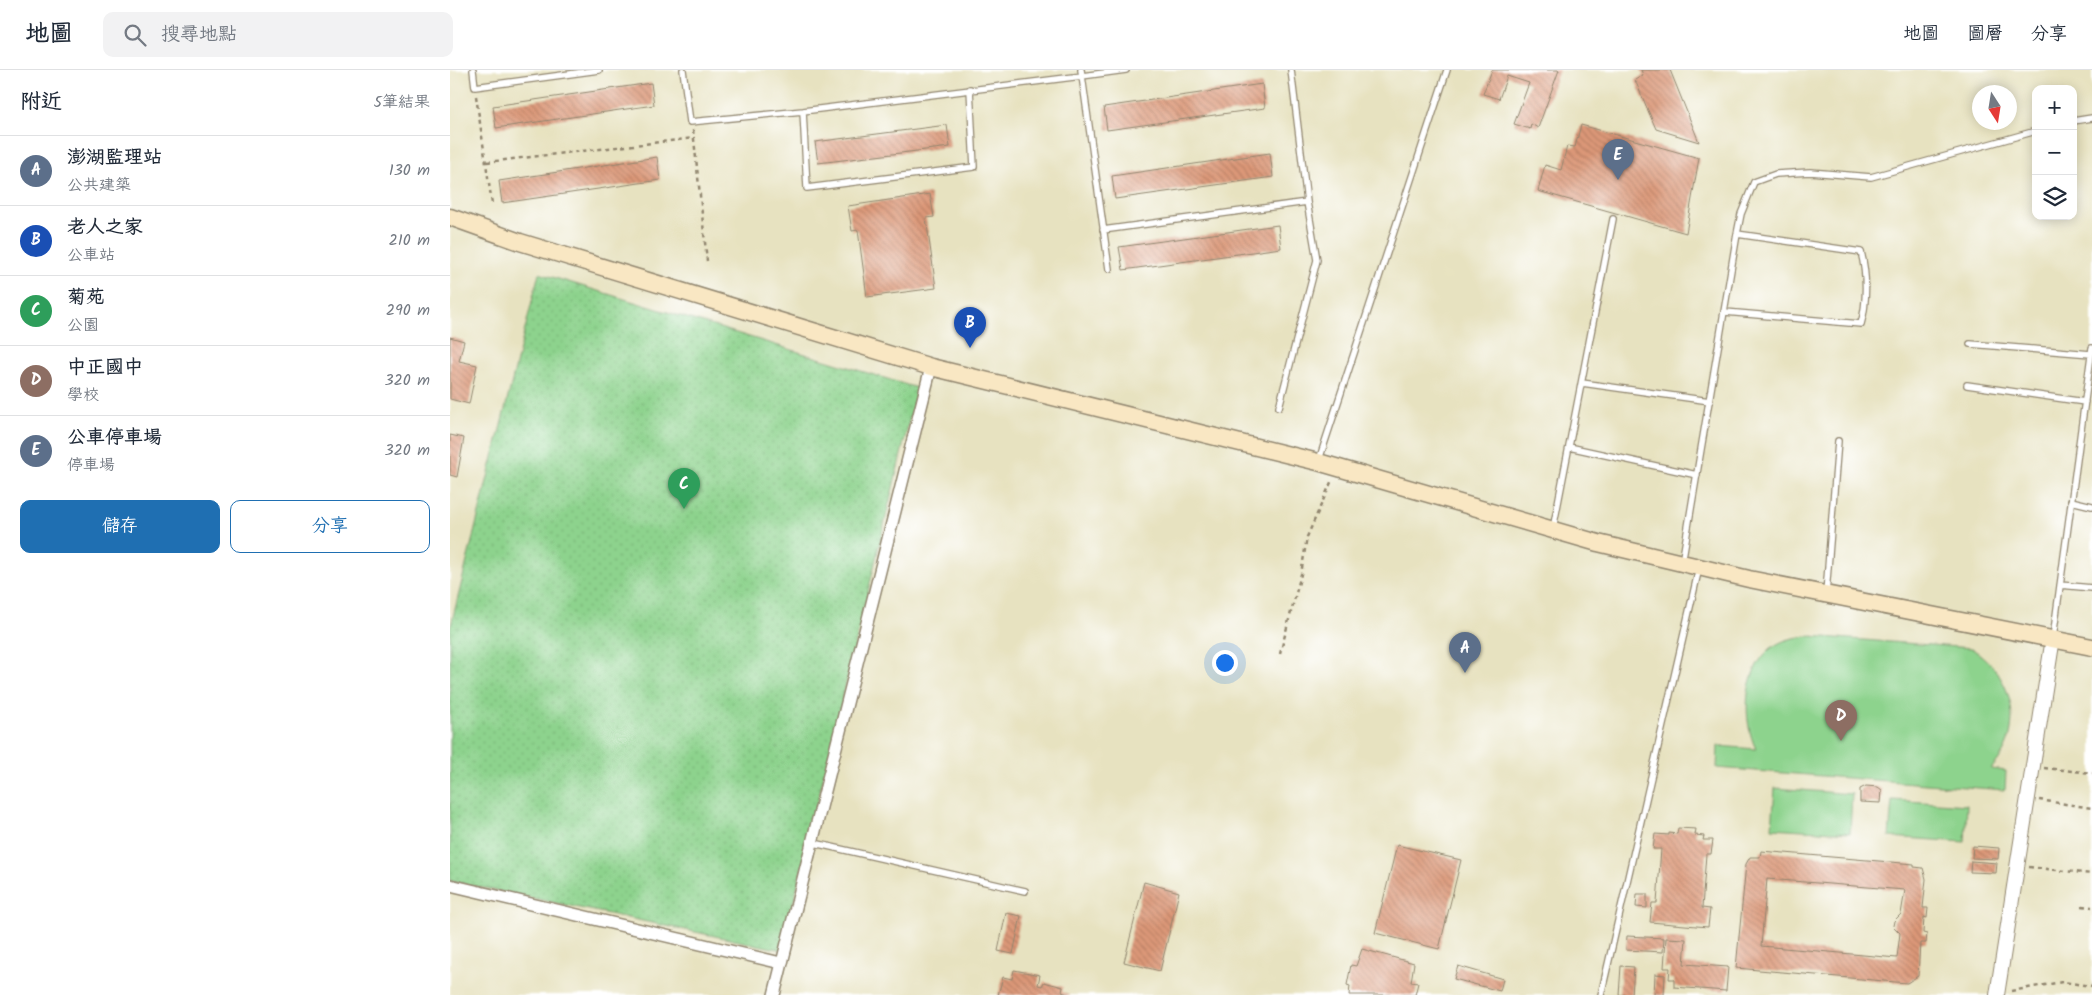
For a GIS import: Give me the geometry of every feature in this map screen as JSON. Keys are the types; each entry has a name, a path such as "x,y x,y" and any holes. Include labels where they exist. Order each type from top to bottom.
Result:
{"main road":[{"path":"450,217 520,242 931,368 1318,462 1552,530 1698,568 2092,647"}],"street":[{"path":"774,995 814,842 931,368"},
{"path":"1998,994 2053,638"},
{"path":"450,886 781,963"}],"lane":[{"path":"473,70 475,87 599,70"},
{"path":"683,70 690,122 803,111 1081,73 1126,70"},
{"path":"1279,407 1317,260 1307,202 1291,70"},
{"path":"1318,462 1447,70"},
{"path":"1081,73 1108,269"},
{"path":"803,111 807,188 974,167 970,89"},
{"path":"2077,120 2092,118"},
{"path":"1682,564 1737,234 1754,182 1776,174 1810,172 1872,177 2032,132"},
{"path":"1103,230 1307,202"},
{"path":"1552,530 1613,219"},
{"path":"1725,312 1861,324 1864,314 1865,266 1861,252 1737,234"},
{"path":"1970,344 2092,351 2053,638"},
{"path":"1582,383 1710,402"},
{"path":"1967,386 2085,402"},
{"path":"2083,418 2092,419"},
{"path":"1826,594 1838,441"},
{"path":"1569,447 1697,475"},
{"path":"2071,501 2092,506"},
{"path":"1601,995 1698,568"},
{"path":"2060,585 2092,588"},
{"path":"814,842 1025,891"}],"path":[{"path":"475,87 492,204"},
{"path":"690,122 695,138 707,261"},
{"path":"486,162 695,138"},
{"path":"1280,654 1301,574 1307,537 1338,468"},
{"path":"2033,766 2092,773"},
{"path":"2028,799 2092,808"},
{"path":"2017,866 2092,874"},
{"path":"2082,906 2092,907"},
{"path":"1998,994 2062,982 2092,986"}],"green space":[{"path":"539,273 917,388 782,950 450,881 450,629"},
{"path":"1810,636 1971,648 1986,659 2006,688 2011,704 2012,721 2009,738 2002,754 1991,769 2006,771 2005,790 1717,768 1718,746 1756,749 1751,737 1747,711 1750,683 1754,670 1761,659 1779,643 1794,638"},
{"path":"1775,788 1852,794 1850,833 1772,828"},
{"path":"1892,800 1967,805 1965,842 1889,837"}],"building":[{"path":"1492,70 1559,70 1538,128 1531,124 1530,129 1514,124 1529,83 1507,76 1499,99 1483,94"},
{"path":"1641,70 1670,70 1699,142 1656,129 1635,80 1643,75"},
{"path":"651,83 654,105 496,128 493,106"},
{"path":"1262,84 1265,108 1107,130 1104,107"},
{"path":"947,125 950,147 818,163 815,142"},
{"path":"1581,125 1699,158 1686,233 1538,191 1545,165 1561,170 1567,146 1575,147"},
{"path":"1270,153 1273,177 1115,199 1112,176"},
{"path":"657,157 660,180 502,203 499,181"},
{"path":"930,194 934,217 926,218 936,288 867,297 858,230 852,231 848,206"},
{"path":"1278,225 1281,248 1123,270 1119,247"},
{"path":"450,337 464,341 459,361 477,365 469,404 450,399"},
{"path":"450,435 464,438 457,477 450,475"},
{"path":"1866,786 1878,787 1882,790 1881,803 1860,802 1860,789"},
{"path":"1678,828 1696,829 1695,835 1704,836 1703,840 1713,840 1711,854 1706,854 1702,908 1710,909 1708,927 1650,922 1652,903 1657,903 1661,849 1653,849 1655,834 1677,834"},
{"path":"1397,845 1461,860 1439,949 1375,933"},
{"path":"1973,846 1999,848 1998,859 1972,858"},
{"path":"1761,851 1914,864 1914,867 1923,868 1926,879 1923,908 1928,908 1927,918 1924,917 1923,933 1927,934 1926,943 1920,943 1918,976 1907,983 1736,968 1746,864 1750,857 1760,857","holes":["1767,879 1905,890 1901,914 1894,921 1893,926 1900,933 1897,958 1761,946"]},
{"path":"1971,861 1997,863 1996,873 1970,872"},
{"path":"1144,882 1179,892 1160,971 1124,962"},
{"path":"1637,894 1647,894 1647,908 1636,907"},
{"path":"1006,913 1021,916 1013,954 998,951"},
{"path":"1627,936 1664,938 1663,952 1626,950"},
{"path":"1666,938 1686,939 1684,964 1728,967 1726,991 1674,987 1674,979 1669,979 1670,968 1664,968"},
{"path":"1362,949 1414,963 1411,982 1418,983 1415,995 1349,995 1350,986 1347,985 1351,965 1356,966"},
{"path":"1458,966 1503,979 1500,991 1454,979"},
{"path":"1621,966 1634,967 1632,995 1619,995"},
{"path":"1014,970 1040,975 1038,985 1042,986 1044,982 1063,987 1062,992 1071,995 998,995 1003,977 1012,979"},
{"path":"1655,974 1665,975 1664,995 1654,995"}],"place":[{"name":"公車停車場","path":"1618,180"},
{"name":"老人之家","path":"970,348"},
{"name":"菊苑","path":"684,509"},
{"name":"澎湖監理站","path":"1465,673"},
{"name":"中正國中","path":"1841,741"}]}
